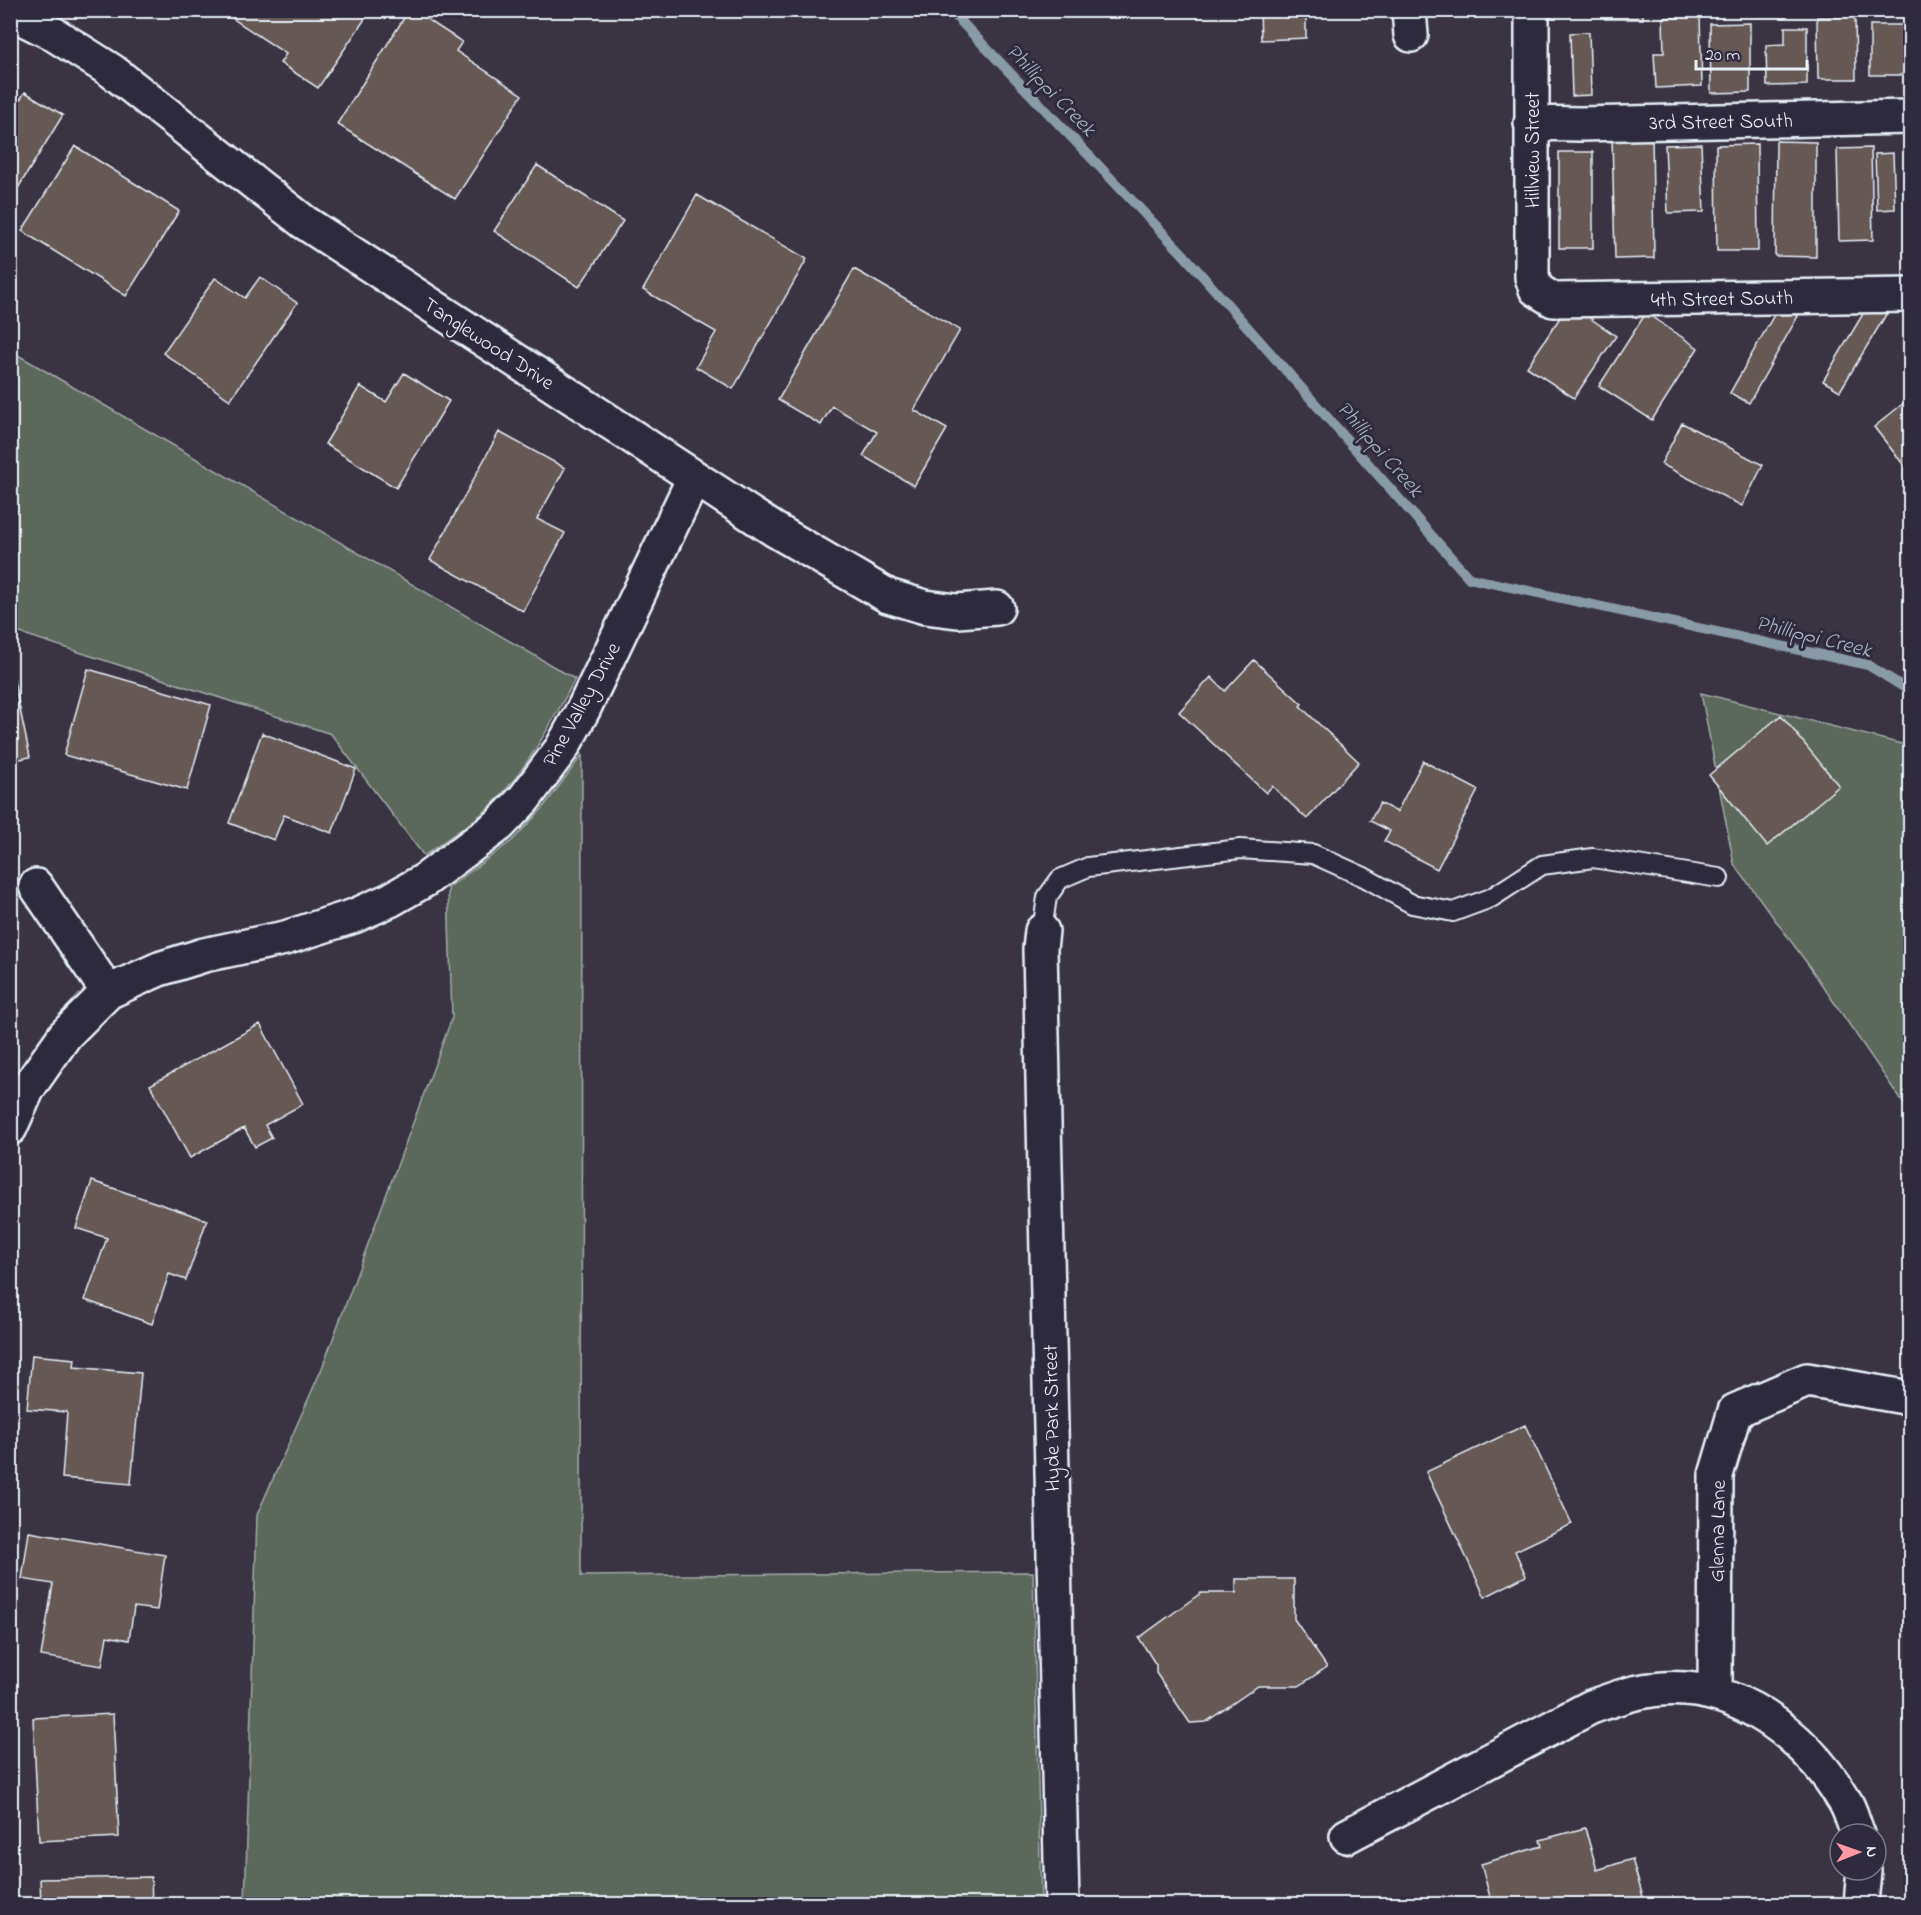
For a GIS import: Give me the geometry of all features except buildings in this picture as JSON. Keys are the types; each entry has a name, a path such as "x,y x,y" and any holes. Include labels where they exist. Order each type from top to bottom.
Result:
{"street":[{"name":"Hillview Street","path":"1532,10 1532,277 1536,289"},
{"name":"Tanglewood Drive","path":"10,12 52,33 112,71 304,222 775,530 888,596 925,607 957,611 997,608"},
{"name":"3rd Street South","path":"1531,123 1911,117"},
{"name":"4th Street South","path":"1536,289 1553,300 1911,295"},
{"name":"Pine Valley Drive","path":"10,1128 28,1088 65,1035 108,992 159,969 204,955 285,938 354,916 390,900 425,880 499,825 524,799 562,748 584,708 694,478"},
{"path":"36,886 108,992"},
{"name":"Hyde Park Street","path":"1042,931 1040,949 1062,1905"},
{"name":"Glenna Lane","path":"1715,1693 1716,1474 1735,1411 1807,1380 1911,1398"},
{"path":"1347,1836 1591,1707 1629,1694 1655,1689 1691,1689 1715,1693 1738,1701 1778,1725 1822,1768 1846,1802 1853,1822"},
{"path":"1861,1905 1863,1882"}],"lane":[{"path":"1042,931 1047,897 1060,879 1088,867 1240,849 1313,854 1364,877 1412,904 1453,912 1491,898 1542,866 1593,858 1719,878"}],"green space":[{"path":"11,351 575,679 535,750 498,799 477,818 424,856 331,734 11,630"},
{"path":"1701,693 1910,746 1910,1113 1807,963 1734,864"},
{"path":"582,755 581,1576 1033,1572 1041,1904 245,1904 257,1515 322,1368 452,1018 448,888 513,840 542,809"}],"waterway":[{"name":"Phillippi Creek","path":"950,10 1183,254 1469,578 1868,665 1910,691"}]}
